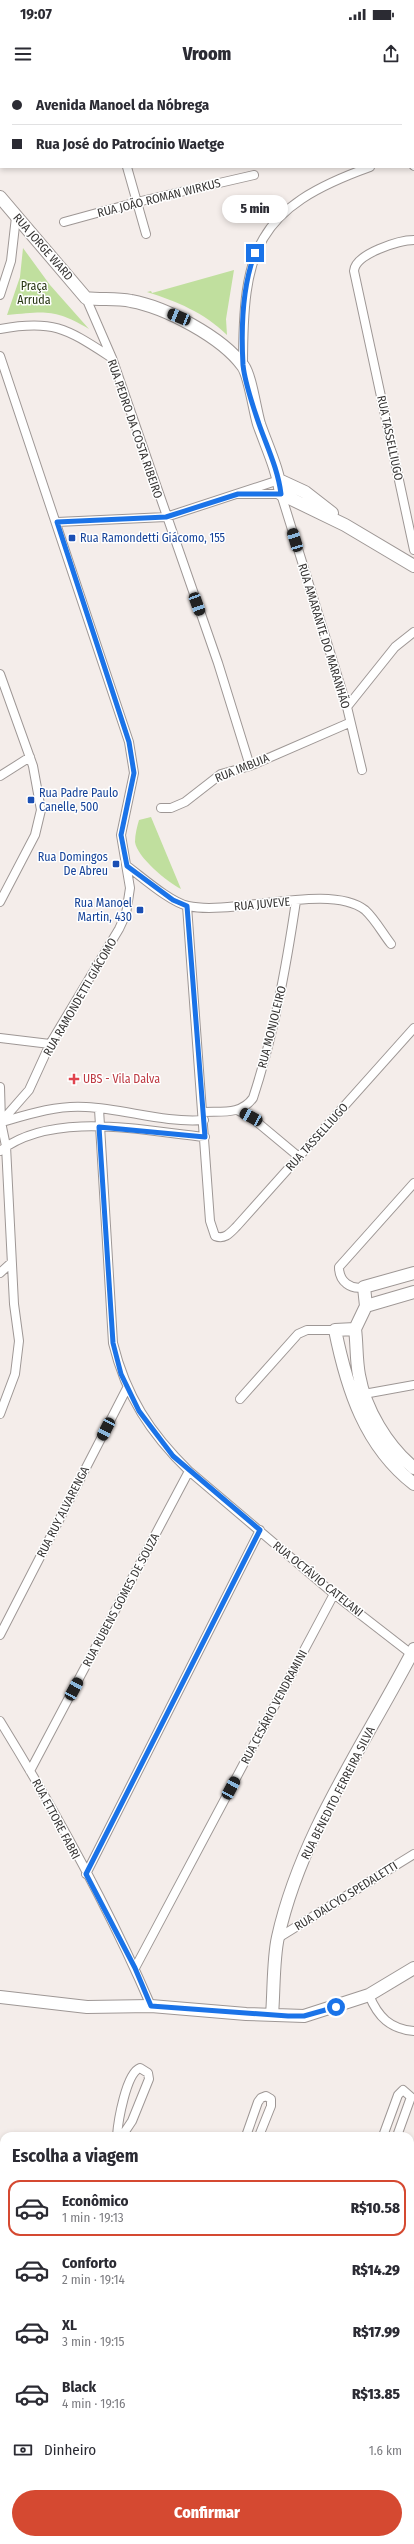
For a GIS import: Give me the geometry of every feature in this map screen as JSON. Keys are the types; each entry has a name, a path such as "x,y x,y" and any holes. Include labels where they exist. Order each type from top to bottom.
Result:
{"street":[{"path":"127,168 146,234"},
{"path":"243,366 243,320 248,280 252,263 268,228 281,215 310,194 345,176 367,168"},
{"name":"RUA JOÃO ROMAN WIRKUS","path":"64,222 137,202 254,175"},
{"name":"RUA JORGE WARD","path":"0,197 86,298"},
{"path":"0,295 11,261 16,217"},
{"name":"RUA TASSELLIUGO","path":"414,240 380,249 361,258 355,264 354,271 414,550"},
{"path":"86,298 129,301 179,317 216,342 243,366"},
{"name":"RUA PEDRO DA COSTA RIBEIRO","path":"86,298 112,358 218,663 250,766"},
{"path":"0,329 24,324 52,325 71,333 112,358"},
{"name":"RUA RAMONDETTI GIÁCOMO","path":"0,356 3,372 57,522 130,747 134,773 121,835 130,888 126,914 120,929 50,1044 29,1090 1,1123"},
{"name":"RUA AMARANTE DO MARANHÃO","path":"243,366 259,423 279,480 281,494 347,707 349,723 362,770"},
{"path":"57,522 166,517 279,480 305,492 345,525"},
{"path":"238,494 281,494 345,525 414,566"},
{"path":"347,707 395,647 414,632"},
{"path":"0,674 30,757 41,810 34,835 0,902"},
{"name":"RUA IMBUIA","path":"161,808 171,808 185,802 221,774 250,766 349,723"},
{"path":"0,776 30,757"},
{"name":"RUA JUVEVE","path":"127,866 173,900 187,906 219,907 330,900 350,902 365,911 391,944"},
{"name":"RUA MONJOLEIRO","path":"239,1111 248,1106 253,1098 262,1071 286,968 296,901"},
{"path":"3,1148 42,1132 99,1127 205,1137 187,906"},
{"name":"RUA TASSELLIUGO","path":"205,1137 210,1221 215,1236 220,1238 226,1236 237,1226 414,1028"},
{"path":"0,1038 50,1044"},
{"path":"0,1087 1,1123 11,1263 19,1341 15,1374 0,1414"},
{"path":"1,1123 57,1108 99,1109 182,1122 204,1116 239,1111 251,1117 299,1157"},
{"name":"RUA OCTÁVIO CATELANI","path":"99,1109 113,1343 127,1388 153,1431 173,1456 189,1471 334,1594 413,1653"},
{"path":"414,1183 339,1267 339,1273 345,1283 352,1287 364,1287 414,1273"},
{"path":"0,1272 11,1263"},
{"path":"364,1287 366,1306 355,1329 356,1355 364,1394 387,1438 414,1468"},
{"path":"366,1306 414,1292"},
{"path":"240,1399 298,1334 307,1330 355,1329"},
{"path":"335,1330 340,1356 358,1410 365,1425 382,1454 414,1484"},
{"path":"340,1356 356,1355"},
{"path":"364,1394 414,1385"},
{"name":"RUA RUY ALVARENGA","path":"0,1635 127,1388"},
{"name":"RUA RUBENS GOMES DE SOUZA","path":"30,1771 189,1471"},
{"path":"86,1874 260,1530"},
{"name":"RUA CESÁRIO VENDRAMINI","path":"135,1968 334,1594"},
{"name":"RUA BENEDITO FERREIRA SILVA","path":"272,2016 278,1938 300,1867 329,1806 413,1653"},
{"name":"RUA ETTORE FABRI","path":"0,1721 30,1771 86,1874 135,1968 151,2006"},
{"name":"RUA DALCYO SPEDALETTI","path":"278,1938 414,1854"},
{"path":"0,1997 87,2007 151,2006 272,2016 304,2016 369,1995 414,1968"},
{"path":"369,1995 376,2011 389,2024 414,2030"},
{"path":"117,2132 118,2116 132,2075 140,2068 148,2073 149,2079 132,2121 125,2132"},
{"path":"384,2132 398,2095 403,2090 408,2093 410,2097 398,2132"},
{"path":"247,2132 258,2102 261,2098 266,2096 271,2099 271,2106 261,2132"}],"green space":[{"name":"Praça Arruda","path":"23,248 50,285 89,329 77,322 49,313 7,315 20,277"},
{"path":"234,270 226,319 227,335 200,314 169,299 147,292 151,291 152,293"},
{"path":"151,817 181,889 168,881 147,862 137,848 135,839 139,820"}],"place":[{"name":"Rua Ramondetti Giácomo, 155","path":"72,538"},
{"name":"Rua Padre Paulo Canelle, 500","path":"31,800"},
{"name":"Rua Domingos De Abreu","path":"116,864"},
{"name":"Rua Manoel Martin, 430","path":"140,910"},
{"name":"UBS - Vila Dalva","path":"74,1079"}],"route":[{"path":"255,253 248,280 243,320 243,366 259,423 279,480 281,494 238,494 166,517 57,522 129,742 134,773 121,835 127,866 173,900 187,906 205,1137 124,1128 99,1127 113,1343 121,1374 127,1388 139,1411 153,1431 173,1456 189,1471 260,1530 86,1874 135,1968 151,2006 272,2016 304,2016 336,2007"}]}
